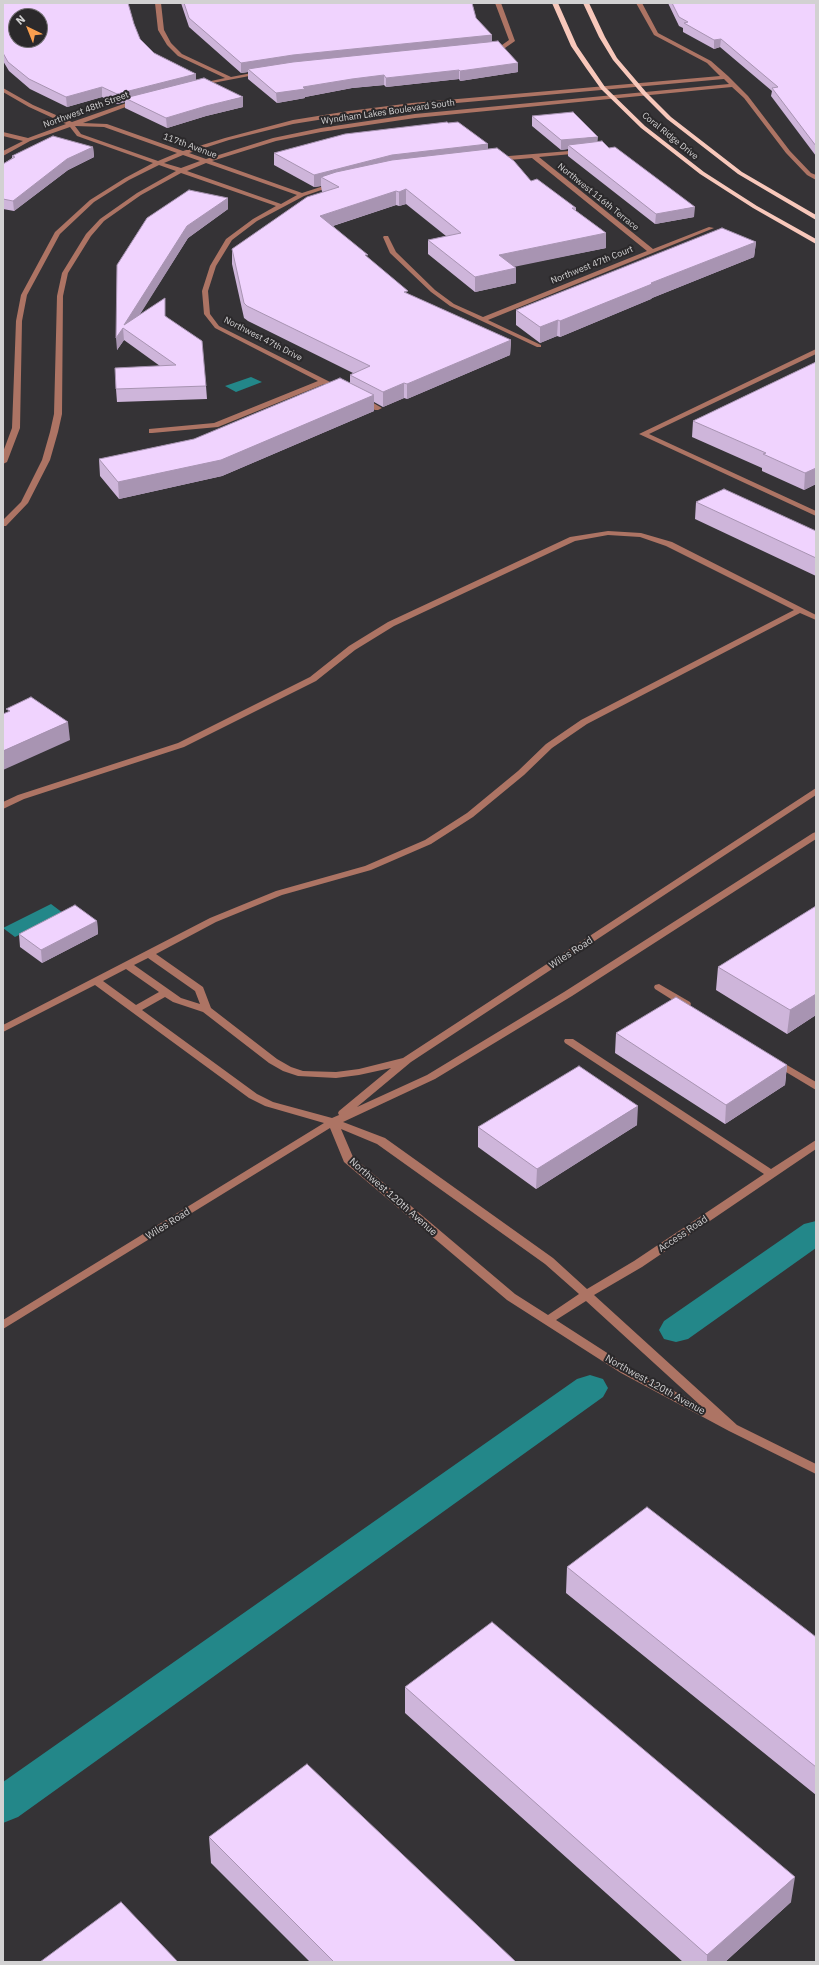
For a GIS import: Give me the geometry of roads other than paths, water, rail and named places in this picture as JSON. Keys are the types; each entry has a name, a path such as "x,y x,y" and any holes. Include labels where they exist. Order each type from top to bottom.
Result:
{"main road":[{"name":"Coral Ridge Drive","path":"555,3 574,46 603,88 643,127 702,173 754,207 816,242"},
{"name":"Coral Ridge Drive","path":"586,3 608,48 636,85 669,118 722,160 816,218"}],"street":[{"path":"158,3 161,30 169,44 180,55 229,78"},
{"path":"482,49 503,46 512,41 498,3"},
{"path":"639,3 656,34 709,62 726,77 746,97 788,152 809,174 816,178"},
{"path":"192,86 272,71"},
{"path":"636,85 726,77"},
{"name":"Wyndham Lakes Boulevard South","path":"3,462 16,428 19,321 24,295 58,233 92,201 126,179 182,153 260,130 349,113 636,85"},
{"path":"644,93 734,85"},
{"name":"117th Avenue","path":"3,90 31,106 71,124 105,125 302,195"},
{"name":"Wyndham Lakes Boulevard South","path":"3,524 24,503 46,460 54,432 58,414 60,296 65,273 88,235 102,220 139,194 180,171 205,161 275,139 358,123 414,116 644,93"},
{"name":"Northwest 48th Street","path":"3,154 28,140 142,100"},
{"name":"117th Avenue","path":"71,124 78,135 282,206"},
{"path":"3,134 28,140"},
{"path":"489,160 591,151"},
{"name":"Northwest 116th Terrace","path":"533,156 651,251"},
{"name":"Northwest 47th Drive","path":"342,183 302,195 255,220 229,239 213,266 205,291 207,314 217,327 344,391"},
{"name":"Northwest 47th Court","path":"481,320 711,228"},
{"path":"386,237 393,253 433,291 452,305 481,320 539,346"},
{"path":"816,351 643,434 816,514"},
{"path":"152,431 215,425 324,381"},
{"path":"358,398 378,408"},
{"path":"3,806 21,797 181,746 313,680 352,648 391,624 573,539 608,533 641,535 669,544 816,618"},
{"path":"3,1029 96,981 148,952 214,920 279,893 368,868 428,842 470,815 520,773 549,746 584,722 800,610"},
{"name":"Wiles Road","path":"332,1122 407,1060 816,792"},
{"name":"Wiles Road","path":"3,1325 332,1122 431,1077 568,994 816,835"},
{"path":"148,952 199,989 207,1010"},
{"path":"126,964 177,1000 207,1010 273,1061 287,1069 302,1074 336,1075 359,1072 407,1060"},
{"path":"96,981 253,1096 269,1104 332,1122"},
{"path":"658,987 698,1012"},
{"path":"135,1010 166,992"},
{"path":"569,1041 771,1174"},
{"path":"764,1054 816,1087"},
{"name":"Northwest 120th Avenue","path":"332,1122 381,1141 549,1261 734,1428"},
{"name":"Northwest 120th Avenue","path":"332,1122 348,1160 496,1286 547,1321 625,1370 734,1428 816,1469"},
{"name":"Access Road","path":"547,1321 586,1295 638,1264 816,1144"}],"water":[{"path":"251,377 262,382 236,392 225,386"},
{"path":"51,904 63,913 15,937 3,928"}],"waterway":[{"path":"676,1330 816,1232"},
{"path":"3,1805 590,1388"}]}
